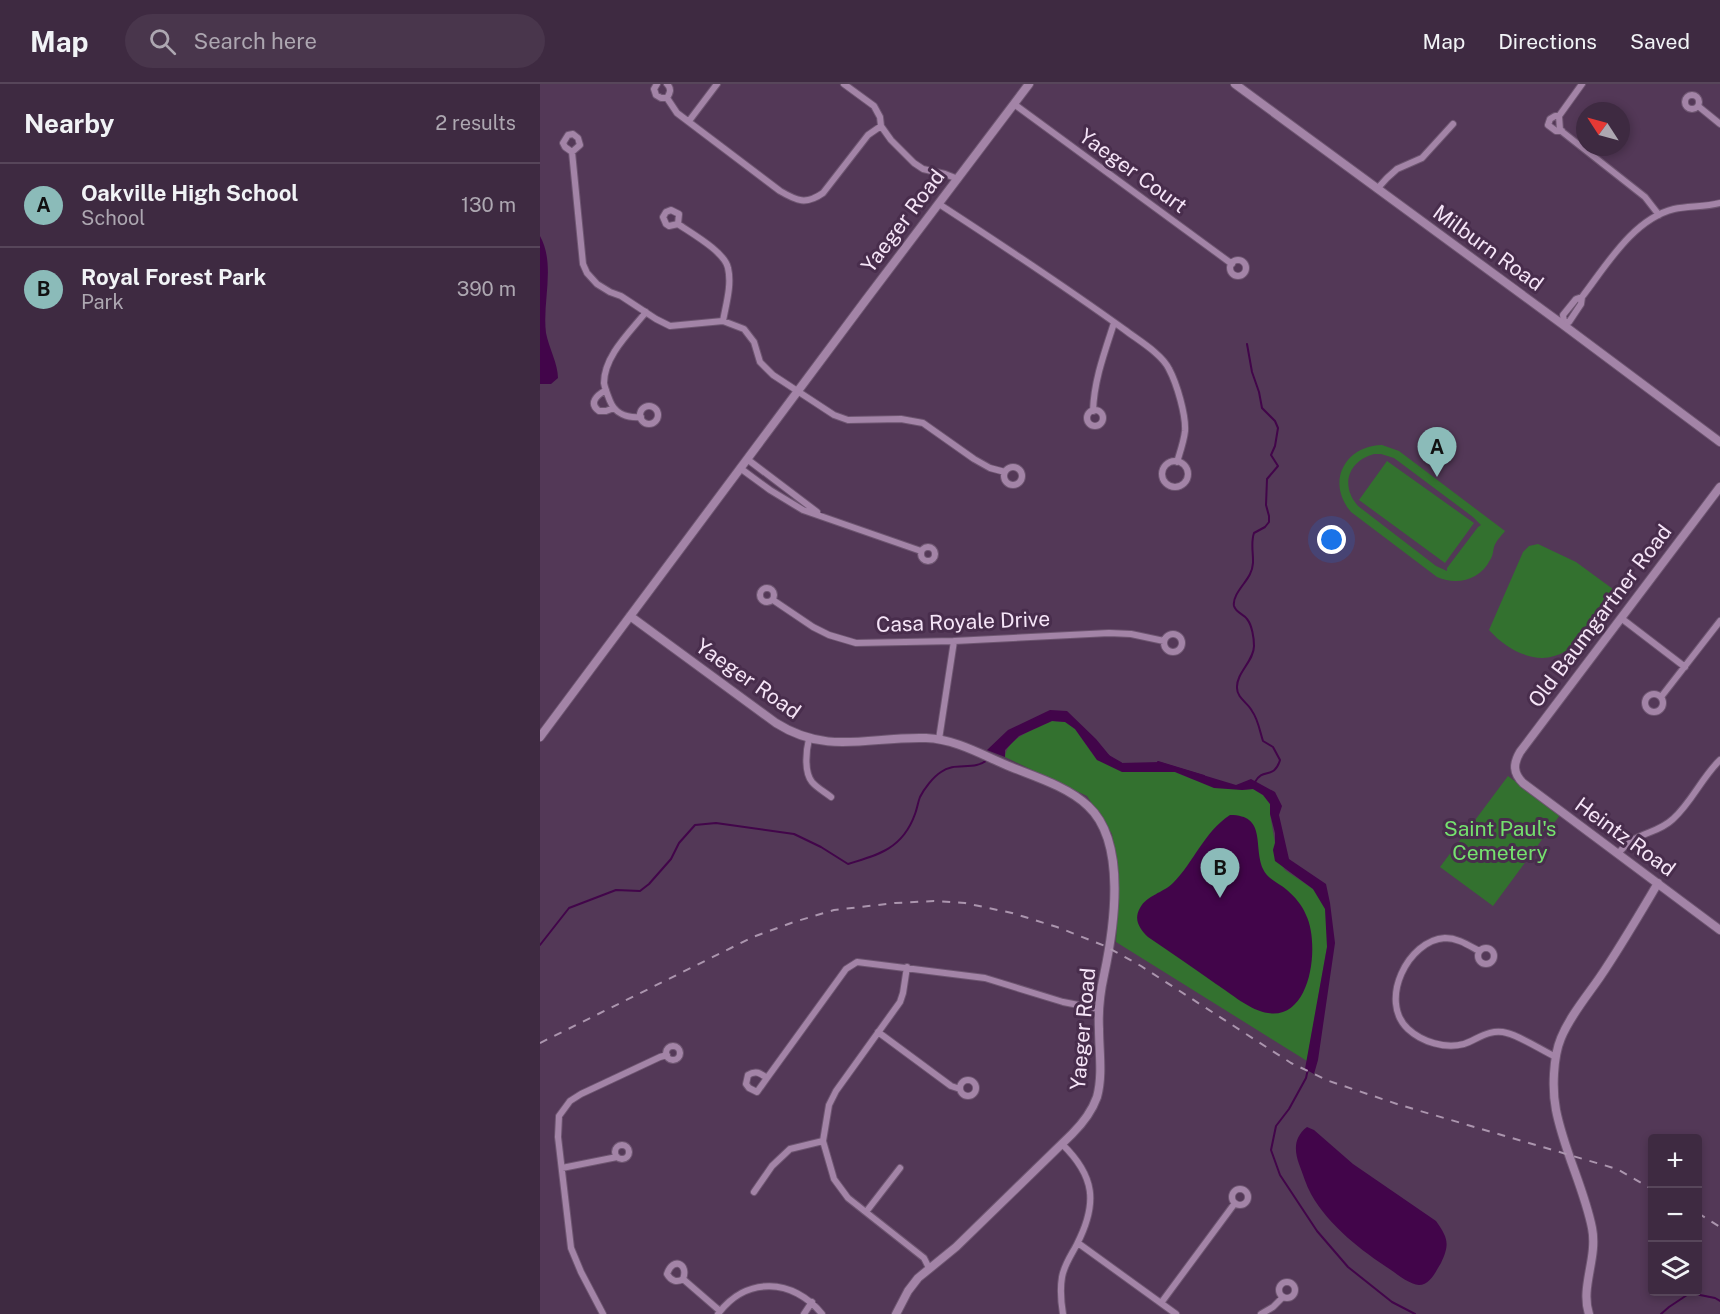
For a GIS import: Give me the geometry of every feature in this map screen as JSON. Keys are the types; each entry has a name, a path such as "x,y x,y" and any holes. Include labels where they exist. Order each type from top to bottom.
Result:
{"street":[{"path":"657,84 654,89 656,95 667,98"},
{"path":"667,84 670,87 670,93 667,98"},
{"path":"689,121 717,84"},
{"path":"844,84 874,106 881,126 891,141 922,169 958,179"},
{"name":"Yaeger Road","path":"896,1314 913,1284 956,1247 1062,1144 1088,1116 1096,1099 1100,1077 1099,1009 1112,917 1113,867 1108,839 1094,812 1075,796 979,753 939,739 823,742 787,730 630,616 1029,84"},
{"name":"Milburn Road","path":"1235,84 1563,323 1720,442"},
{"path":"1582,84 1559,116 1562,131 1645,197 1659,214"},
{"path":"667,98 677,113 780,190 798,200 805,201 823,193 868,135 881,126"},
{"name":"Yaeger Court","path":"1014,104 1232,264"},
{"path":"1698,106 1720,124"},
{"path":"1559,116 1550,119 1548,125 1556,131 1562,131"},
{"path":"1377,189 1397,169 1422,158 1453,124"},
{"path":"572,152 582,255 587,273 597,284 670,326 723,321 744,329 754,342 760,362 773,375 834,415 848,420 901,419 923,423 974,459 990,468 1005,472"},
{"path":"1563,323 1569,322 1581,304 1582,297 1635,231 1659,214 1674,209 1720,203"},
{"path":"939,204 1034,266 1157,354 1169,367 1184,416 1185,430 1177,462"},
{"path":"678,224 719,253 728,266 729,290 723,321"},
{"path":"641,417 621,414 614,408 604,385 606,371 613,355 646,312"},
{"path":"1093,411 1093,398 1098,377 1114,323"},
{"path":"606,390 595,398 594,408 598,411 614,408"},
{"path":"747,459 822,516"},
{"path":"1177,462 1185,467 1187,475 1184,483 1181,486 1168,486 1163,480 1162,472 1166,464 1177,462"},
{"path":"740,468 803,510 921,551"},
{"name":"Old Baumgartner Road","path":"1515,769 1515,761 1520,752 1720,487"},
{"name":"Casa Royale Drive","path":"773,600 813,627 829,635 856,643 954,641 1109,633 1164,640"},
{"path":"540,737 630,616"},
{"path":"1621,618 1685,667"},
{"path":"1661,697 1720,621"},
{"path":"939,739 954,641"},
{"path":"809,739 807,759 809,776 812,782 831,797"},
{"path":"1618,854 1636,837 1671,821 1682,811 1720,760"},
{"name":"Heintz Road","path":"1515,769 1523,783 1720,930"},
{"path":"1589,1314 1587,1295 1594,1255 1594,1235 1556,1109 1554,1088 1556,1057 1564,1031 1616,954 1658,883"},
{"path":"1479,951 1459,940 1444,938 1429,941 1418,950 1409,961 1396,988 1397,1014 1402,1022 1415,1034 1434,1043 1455,1046 1484,1034 1507,1033 1556,1057"},
{"path":"767,1078 846,969 857,962 985,978 1063,1002 1099,1009"},
{"path":"907,967 902,998 836,1091 829,1105 823,1141 834,1179 848,1198 924,1258 929,1268"},
{"path":"878,1032 951,1086 960,1089"},
{"path":"603,1314 581,1272 572,1248 558,1137 559,1116 570,1101 667,1055"},
{"path":"754,1192 780,1156 790,1149 823,1141"},
{"path":"1062,1144 1082,1166 1092,1195 1087,1221 1068,1259 1062,1277 1063,1314"},
{"path":"562,1168 617,1157"},
{"path":"866,1212 900,1168"},
{"path":"1161,1303 1235,1203"},
{"path":"1078,1243 1176,1314"},
{"path":"683,1279 719,1313 737,1296 759,1286 794,1291 812,1302 822,1314"},
{"path":"1261,1314 1273,1308 1283,1297"},
{"path":"804,1314 812,1302"}],"green space":[{"path":"1382,445 1399,451 1505,531 1495,545 1486,567 1474,577 1460,581 1437,577 1351,512 1340,489 1340,478 1349,459 1369,447","holes":["1381,454 1394,458 1481,525 1447,571 1436,566 1358,506 1352,498 1348,483 1353,468 1365,457"]},
{"path":"1387,461 1474,523 1445,563 1359,500"},
{"path":"1538,544 1576,562 1617,592 1582,638 1560,654 1547,658 1533,657 1515,650 1504,644 1489,630 1523,552 1529,546"},
{"path":"1052,721 1066,722 1075,729 1097,760 1175,772 1192,779 1242,790 1253,789 1263,795 1270,804 1275,843 1273,850 1285,870 1313,889 1328,907 1327,947 1307,1061 1116,942 1119,883 1112,834 1087,796 1005,757 1011,744 1017,739"},
{"name":"Saint Paul's Cemetery","path":"1508,776 1560,815 1493,906 1440,867"}],"shaded area":[{"path":"540,236 545,247 548,271 546,333 558,373 558,378 551,384 540,384"},
{"path":"1050,710 1067,711 1110,756 1120,763 1160,762 1236,785 1251,779 1275,792 1282,806 1279,815 1289,859 1326,884 1330,903 1335,943 1314,1074 1305,1069 1327,947 1325,909 1313,889 1275,861 1273,850 1275,833 1270,804 1263,795 1253,789 1214,788 1175,772 1122,772 1097,760 1075,729 1065,722 1052,721 1019,736 1005,750 1005,757 987,750 1008,730"},
{"path":"1230,815 1242,816 1254,826 1263,869 1270,878 1298,901 1310,928 1312,960 1309,977 1294,1005 1283,1012 1261,1012 1241,1001 1148,937 1137,920 1138,912 1143,904 1173,883 1206,838"},
{"path":"1307,1127 1314,1130 1353,1164 1436,1221 1443,1232 1447,1246 1441,1263 1426,1283 1419,1285 1412,1283 1380,1263 1347,1237 1318,1206 1308,1187 1296,1154 1297,1139"}],"waterway":[{"path":"1247,344 1262,408 1275,421 1278,428 1271,455 1278,466 1267,479 1266,505 1269,522 1254,533 1252,569 1234,602 1235,608 1249,622 1254,643 1251,657 1237,683 1237,692 1254,714 1263,741 1273,747 1280,760 1275,770 1261,775 1255,782"},
{"path":"1107,755 1121,763"},
{"path":"540,945 569,908 616,890 640,891 671,859 679,843 695,825 716,823 794,834 848,864 880,853 897,842 910,826 922,794 938,774 952,767 977,765 988,759"},
{"path":"1158,762 1204,776"},
{"path":"1308,1069 1306,1078 1289,1109 1276,1126 1271,1150 1280,1175 1317,1231 1348,1267 1392,1302 1415,1314"},
{"path":"1661,1314 1690,1293 1720,1301"}],"railway":[{"path":"540,1043 753,937 794,922 834,910 895,903 934,901 965,903 1012,913 1057,927 1105,946 1141,966 1291,1063 1329,1081 1400,1105 1617,1169 1650,1188"},
{"path":"1702,1216 1720,1227"}],"place":[{"name":"Oakville High School","path":"1437,477"},
{"name":"Royal Forest Park","path":"1220,898"}]}
